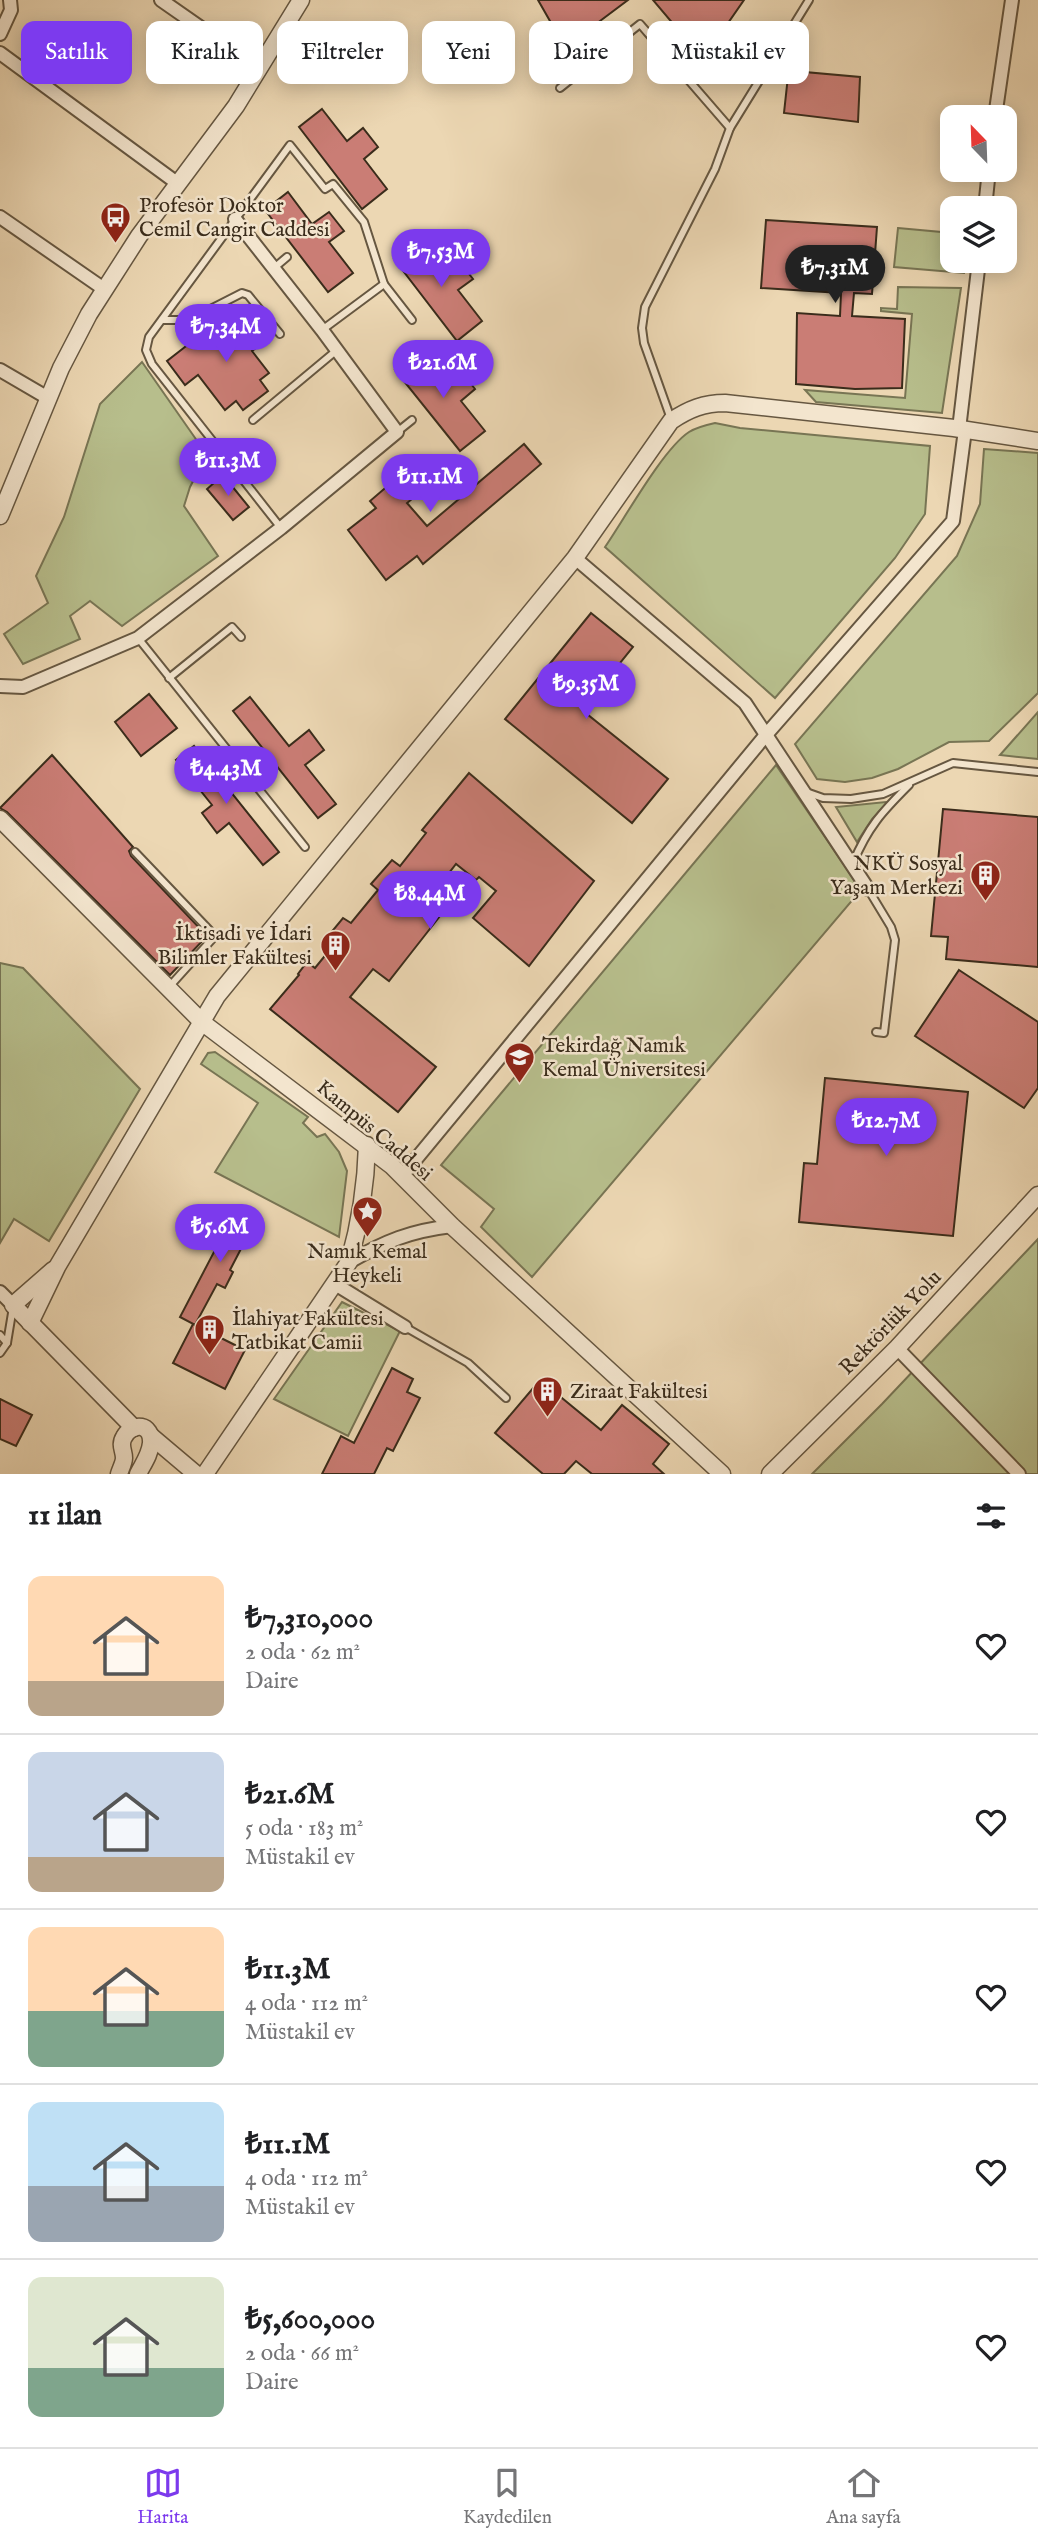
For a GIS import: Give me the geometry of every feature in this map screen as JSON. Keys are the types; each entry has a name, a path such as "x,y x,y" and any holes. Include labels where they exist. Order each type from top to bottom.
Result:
{"street":[{"path":"0,34 11,10 10,0"},
{"path":"161,0 191,21"},
{"path":"263,64 301,0"},
{"path":"997,105 1012,0"},
{"path":"0,53 177,183"},
{"path":"0,516 76,337 104,289 177,183 250,84"},
{"path":"0,217 104,289"},
{"path":"0,686 23,687 138,638 281,528 397,432 323,330 235,219"},
{"path":"402,1176 765,736 953,521 978,273"},
{"path":"0,369 48,398"},
{"path":"30,1323 57,1268 217,996 575,558 671,421 700,406 725,403 1038,441"},
{"path":"575,558 745,703 868,890"},
{"name":"Kampüs Caddesi","path":"0,818 203,1023 367,1145 722,1474"},
{"path":"205,1474 349,1262 359,1228 366,1181 367,1145"},
{"name":"Rektörlük Yolu","path":"770,1474 897,1348 1038,1195"},
{"path":"349,1262 378,1245 417,1230 452,1226"},
{"path":"13,1306 57,1268"},
{"path":"335,1284 405,1327"},
{"path":"0,1292 134,1428"},
{"path":"897,1348 1019,1474"},
{"path":"151,1436 144,1472 121,1466 123,1438 134,1428 146,1427 151,1436 196,1474"}],"lane":[{"path":"671,421 644,343 642,328 645,307 715,169 730,128 809,0"},
{"path":"560,88 640,24 730,128"},
{"path":"281,528 152,364 146,350 149,337 290,145 325,189 333,184 364,222 384,284 412,320"},
{"path":"274,268 287,257"},
{"path":"323,330 384,284"},
{"path":"162,320 189,320 242,292 248,295 280,334"},
{"path":"253,420 337,350"},
{"path":"397,432 412,420"},
{"path":"169,678 232,627 241,637"},
{"path":"138,638 305,847"},
{"path":"801,790 823,798 851,799 883,794 911,784 935,769 953,763 1038,772"},
{"path":"852,864 864,837 882,813 911,784"},
{"path":"135,852 215,936 167,988"},
{"path":"868,890 891,927 895,940 884,1033 876,1032"},
{"path":"0,1353 7,1343 13,1306"},
{"path":"405,1327 468,1363 506,1398"},
{"path":"0,1335 7,1343"}],"green space":[{"path":"898,228 940,232 940,271 894,267"},
{"path":"898,287 961,288 942,413 816,402 805,390 905,398 912,314 881,311 881,308 897,309"},
{"path":"142,362 207,455 190,487 184,506 218,556 122,626 90,601 70,616 80,639 23,664 4,634 48,603 36,576 64,517 100,404"},
{"path":"715,423 740,428 930,446 925,514 895,558 775,698 605,547 668,453 689,432"},
{"path":"984,449 1038,453 1038,693 989,741 949,742 898,769 872,778 845,782 817,779 795,744 957,556 980,504"},
{"path":"1038,712 1038,759 1000,755"},
{"path":"776,765 861,890 532,1277 481,1227 494,1209 441,1165"},
{"path":"886,802 857,842 836,807"},
{"path":"0,963 23,968 140,1089 49,1241 14,1219 0,1243"},
{"path":"215,1052 308,1117 303,1123 317,1137 325,1134 339,1152 347,1171 339,1237 215,1172 258,1103 201,1064 208,1053"},
{"path":"1038,1239 1038,1474 812,1474 882,1404"},
{"path":"342,1302 400,1331 348,1436 274,1399"}],"building":[{"path":"538,0 628,0 600,21 550,21"},
{"path":"653,0 744,0 729,21 671,21"},
{"path":"809,72 860,77 858,122 784,113 787,84 809,84"},
{"path":"322,109 347,141 363,128 378,147 364,159 387,189 362,209 299,127"},
{"path":"288,192 312,224 329,212 344,231 329,242 353,273 328,292 265,210"},
{"path":"766,220 877,227 872,294 854,293 852,316 905,319 902,388 855,389 796,384 797,313 840,316 841,293 761,288"},
{"path":"417,241 442,273 458,260 473,279 458,290 482,321 457,341 394,259"},
{"path":"246,314 266,340 252,351 269,373 260,380 268,391 243,410 236,401 225,410 198,375 185,385 167,361 199,336 206,344"},
{"path":"418,352 443,383 460,370 475,389 461,401 485,431 460,451 395,370"},
{"path":"524,444 541,464 423,564 417,556 386,580 348,530 376,508 370,501 418,460 435,480 407,503 427,526"},
{"path":"223,475 249,507 233,520 207,489"},
{"path":"591,613 633,647 582,710 668,779 632,823 505,719"},
{"path":"149,694 177,728 141,756 115,722"},
{"path":"250,697 289,746 309,730 324,750 305,765 336,804 318,818 233,711"},
{"path":"194,746 279,852 263,865 229,823 217,833 202,813 212,805 176,760"},
{"path":"52,755 133,847 129,851 131,856 207,936 170,975 0,808"},
{"path":"469,773 594,881 529,966 473,918 496,891 456,864 425,904 440,916 389,981 373,969 350,997 436,1067 398,1112 270,1009 307,962 315,968 337,941 329,935 343,918 351,923 378,890 371,884 392,860 400,866 426,833 422,830"},
{"name":"NKÜ Sosyal Yaşam Merkezi","path":"943,809 1038,817 1038,967 946,959 948,937 931,936"},
{"path":"959,970 1038,1022 1038,1088 1024,1108 915,1036"},
{"path":"825,1078 968,1092 953,1236 799,1222 804,1163 817,1164"},
{"path":"237,1208 257,1218 230,1270 233,1272 225,1288 217,1284 195,1325 180,1317"},
{"name":"İlahiyat Fakültesi Tatbikat Camii","path":"193,1324 245,1350 225,1389 173,1363"},
{"path":"392,1368 413,1379 407,1392 420,1398 393,1451 387,1448 374,1474 322,1474 341,1436 354,1443"},
{"name":"Ziraat Fakültesi","path":"540,1380 601,1430 622,1405 669,1444 653,1464 664,1474 592,1474 576,1461 564,1474 543,1474 495,1433"},
{"path":"0,1399 32,1415 16,1446 0,1439"}],"place":[{"name":"Profesör Doktor Cemil Cangir Caddesi","path":"116,244"},
{"name":"NKÜ Sosyal Yaşam Merkezi","path":"986,902"},
{"name":"İktisadi ve İdari Bilimler Fakültesi","path":"335,972"},
{"name":"Tekirdağ Namık Kemal Üniversitesi","path":"519,1084"},
{"name":"Namık Kemal Heykeli","path":"367,1238"},
{"name":"İlahiyat Fakültesi Tatbikat Camii","path":"209,1357"},
{"name":"Ziraat Fakültesi","path":"547,1418"}]}
